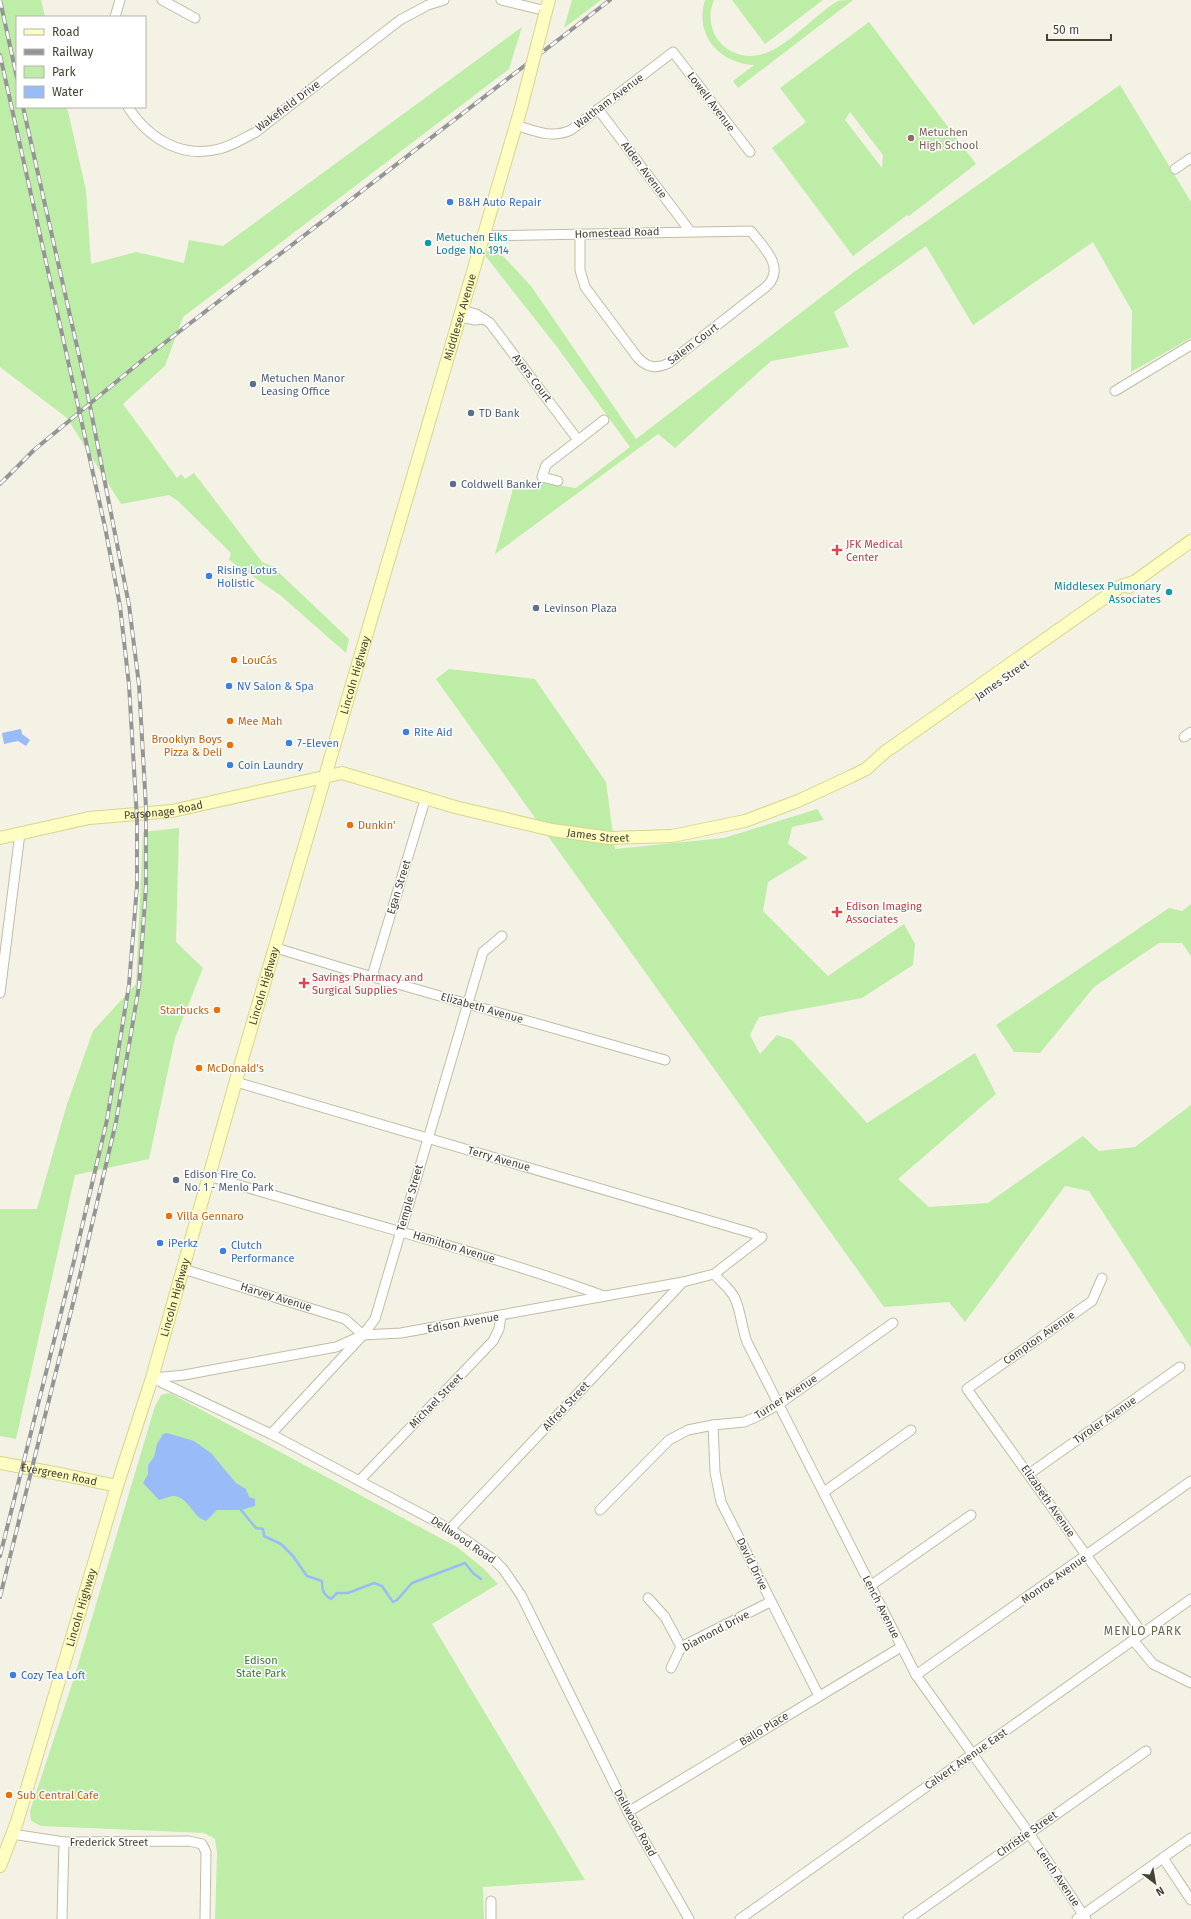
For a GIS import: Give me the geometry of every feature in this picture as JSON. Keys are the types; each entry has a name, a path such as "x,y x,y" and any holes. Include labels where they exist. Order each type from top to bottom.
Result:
{"main road":[{"name":"Middlesex Avenue","path":"374,611 521,108 548,6"},
{"name":"James Street","path":"326,776 342,773 495,818 577,835 610,838 672,836 745,821 823,791 866,768 877,766 888,760 1125,592 1134,582 1191,541"},
{"name":"Lincoln Highway","path":"0,1866 12,1834 117,1486 152,1378 236,1082 374,611"},
{"name":"Parsonage Road","path":"0,838 89,818 172,811 248,795 326,776"},
{"name":"Evergreen Road","path":"0,1463 117,1486"}],"street":[{"path":"115,16 120,0"},
{"path":"162,0 195,18"},
{"name":"Wakefield Drive","path":"129,108 146,130 161,142 177,148 192,151 219,149 235,144 256,132 400,20 426,2 444,0"},
{"path":"501,0 548,6"},
{"name":"Waltham Avenue","path":"516,125 556,135 571,130 673,52"},
{"name":"Lowell Avenue","path":"673,52 750,152"},
{"name":"Alden Avenue","path":"598,109 690,231"},
{"path":"1175,169 1191,158"},
{"name":"Homestead Road","path":"484,236 751,230"},
{"name":"Salem Court","path":"580,235 580,270 584,287 638,358 653,368 661,367 669,363 773,280 775,268 773,260 751,230"},
{"name":"Ayers Court","path":"461,314 476,314 490,323 578,440"},
{"path":"1114,391 1191,345"},
{"path":"558,481 542,476 546,465 604,420"},
{"name":"Egan Street","path":"372,976 426,797"},
{"path":"0,993 13,901 20,833"},
{"name":"Temple Street","path":"271,1434 363,1335 375,1318 482,952 502,936"},
{"name":"Elizabeth Avenue","path":"276,948 665,1060"},
{"name":"Terry Avenue","path":"236,1082 755,1234 761,1238"},
{"name":"Hamilton Avenue","path":"209,1176 400,1231 566,1282 604,1296"},
{"name":"Edison Avenue","path":"152,1378 184,1375 336,1347 363,1335 400,1333 683,1282 714,1274 761,1238"},
{"name":"Harvey Avenue","path":"183,1269 345,1319 363,1335"},
{"name":"Lench Avenue","path":"714,1274 736,1301 741,1327 747,1342 916,1676 1029,1833 1082,1918"},
{"name":"Compton Avenue","path":"967,1389 1092,1301 1102,1278"},
{"name":"Alfred Street","path":"450,1529 683,1282"},
{"name":"Michael Street","path":"360,1480 493,1341 499,1329 501,1316"},
{"name":"Turner Avenue","path":"600,1510 669,1440 688,1430 713,1425 744,1422 779,1404 893,1323"},
{"name":"Tyroler Avenue","path":"1029,1474 1180,1367"},
{"name":"Dellwood Road","path":"152,1378 271,1434 360,1480 450,1529 494,1560 513,1581 521,1595 628,1812 688,1919"},
{"name":"Elizabeth Avenue","path":"967,1389 1142,1633"},
{"name":"David Drive","path":"713,1425 715,1472 721,1502 770,1602 819,1696"},
{"path":"824,1492 911,1430"},
{"name":"Monroe Avenue","path":"916,1676 1191,1481"},
{"path":"870,1586 971,1514"},
{"path":"648,1598 665,1617 681,1647"},
{"name":"Calvert Avenue East","path":"740,1919 1191,1599"},
{"name":"Diamond Drive","path":"671,1668 681,1647 770,1602"},
{"path":"1133,1640 1153,1664 1191,1683"},
{"name":"Ballo Place","path":"628,1812 901,1647"},
{"name":"Christie Street","path":"908,1919 1146,1751"},
{"name":"Frederick Street","path":"12,1834 64,1842 199,1843 205,1848 205,1919"},
{"path":"1082,1918 1191,1838"},
{"path":"62,1919 64,1842"},
{"path":"1163,1858 1191,1900"},
{"path":"491,1900 491,1919"}],"green space":[{"path":"0,0 41,0 45,16 16,16 16,108 67,108 86,190 91,264 136,252 184,263 189,240 223,246 522,27 509,69 183,317 165,366 123,404 177,478 181,474 185,479 194,473 262,562 272,566 349,639 346,653 280,595 229,560 231,553 178,501 169,495 121,504 67,418 0,367"},
{"path":"572,0 601,0 564,28"},
{"path":"705,0 714,0 711,11 711,19 714,34 718,40 733,52 747,56 761,54 775,49 838,1 853,0 738,88 733,81 754,65 741,63 730,59 720,53 712,45 706,35 703,25"},
{"path":"732,0 823,0 765,44"},
{"path":"869,22 976,164 909,216 907,215 853,256 772,148 806,122 780,88","holes":["850,112 883,155 882,168 845,120"]},
{"path":"1120,85 1191,202 1191,338 1131,372 1132,311 1093,242 973,325 926,246 834,312 849,347 771,361 675,448 658,434 495,554 513,489 525,480 576,488 630,447 557,347 480,249 503,256 531,286 636,439 854,272"},
{"path":"449,669 535,679 606,782 615,849 724,838 817,809 824,820 792,827 788,844 808,858 768,882 763,911 828,976 904,924 915,944 913,965 862,998 759,1017 750,1035 760,1054 777,1035 792,1040 867,1123 975,1053 996,1094 898,1179 929,1207 988,1203 1083,1136 1099,1151 1135,1147 1191,1105 1191,1348 1089,1191 1065,1186 965,1322 949,1302 884,1307 436,679"},
{"path":"179,828 176,942 203,968 175,1038 149,1159 75,1175 16,1439 0,1436 0,1209 37,1209 67,1104 93,1031 136,984 143,832"},
{"path":"1191,904 1191,956 1182,943 1159,943 1094,987 1040,1053 1014,1052 996,1025 1169,908 1182,911"},
{"name":"Edison State Park","path":"170,1393 457,1547 483,1568 498,1584 432,1624 585,1880 483,1887 484,1919 215,1919 217,1853 215,1839 204,1833 41,1826 31,1821 30,1811 74,1678 155,1406 161,1395"}],"water":[{"path":"21,729 22,734 30,740 26,746 18,741 4,744 2,733"},
{"path":"167,1433 194,1441 211,1453 236,1483 246,1489 249,1497 255,1499 255,1506 241,1510 217,1510 206,1521 197,1516 184,1500 179,1497 172,1496 159,1500 143,1483 148,1474 148,1465 154,1457 157,1444 163,1434"}],"waterway":[{"path":"241,1510 256,1528 263,1529 264,1536 281,1544 293,1556 307,1576 322,1581 324,1592 331,1599 337,1593 348,1593 374,1583 382,1586 393,1602 397,1600 412,1583 465,1563 473,1573 481,1579"}],"railway":[{"path":"0,0 16,73"},
{"path":"0,484 34,450 145,358 610,0"},
{"path":"0,55 105,527 120,606 129,685 137,819 137,886 129,985 107,1120 73,1265 0,1556"},
{"path":"0,1597 82,1267 116,1122 139,986 146,886 146,808 139,685 129,605 87,391 23,108"}],"place":[{"name":"Metuchen High School","path":"911,138"},
{"name":"B&H Auto Repair","path":"450,202"},
{"name":"Metuchen Elks Lodge No. 1914","path":"428,243"},
{"name":"Metuchen Manor Leasing Office","path":"253,384"},
{"name":"TD Bank","path":"471,413"},
{"name":"Coldwell Banker","path":"453,484"},
{"name":"JFK Medical Center","path":"837,550"},
{"name":"Rising Lotus Holistic","path":"209,576"},
{"name":"Middlesex Pulmonary Associates","path":"1169,592"},
{"name":"Levinson Plaza","path":"536,608"},
{"name":"LouCás","path":"234,660"},
{"name":"NV Salon & Spa","path":"229,686"},
{"name":"Mee Mah","path":"230,721"},
{"name":"Rite Aid","path":"406,732"},
{"name":"7-Eleven","path":"289,743"},
{"name":"Brooklyn Boys Pizza & Deli","path":"230,745"},
{"name":"Coin Laundry","path":"230,765"},
{"name":"Dunkin'","path":"350,825"},
{"name":"Edison Imaging Associates","path":"837,912"},
{"name":"Savings Pharmacy and Surgical Supplies","path":"304,983"},
{"name":"Starbucks","path":"217,1010"},
{"name":"McDonald's","path":"199,1068"},
{"name":"Edison Fire Co. No. 1 - Menlo Park","path":"176,1180"},
{"name":"Villa Gennaro","path":"169,1216"},
{"name":"iPerkz","path":"160,1243"},
{"name":"Clutch Performance","path":"223,1251"},
{"name":"Cozy Tea Loft","path":"13,1675"},
{"name":"Sub Central Cafe","path":"9,1795"}],"district":[{"name":"MENLO PARK","path":"1143,1631"}]}
